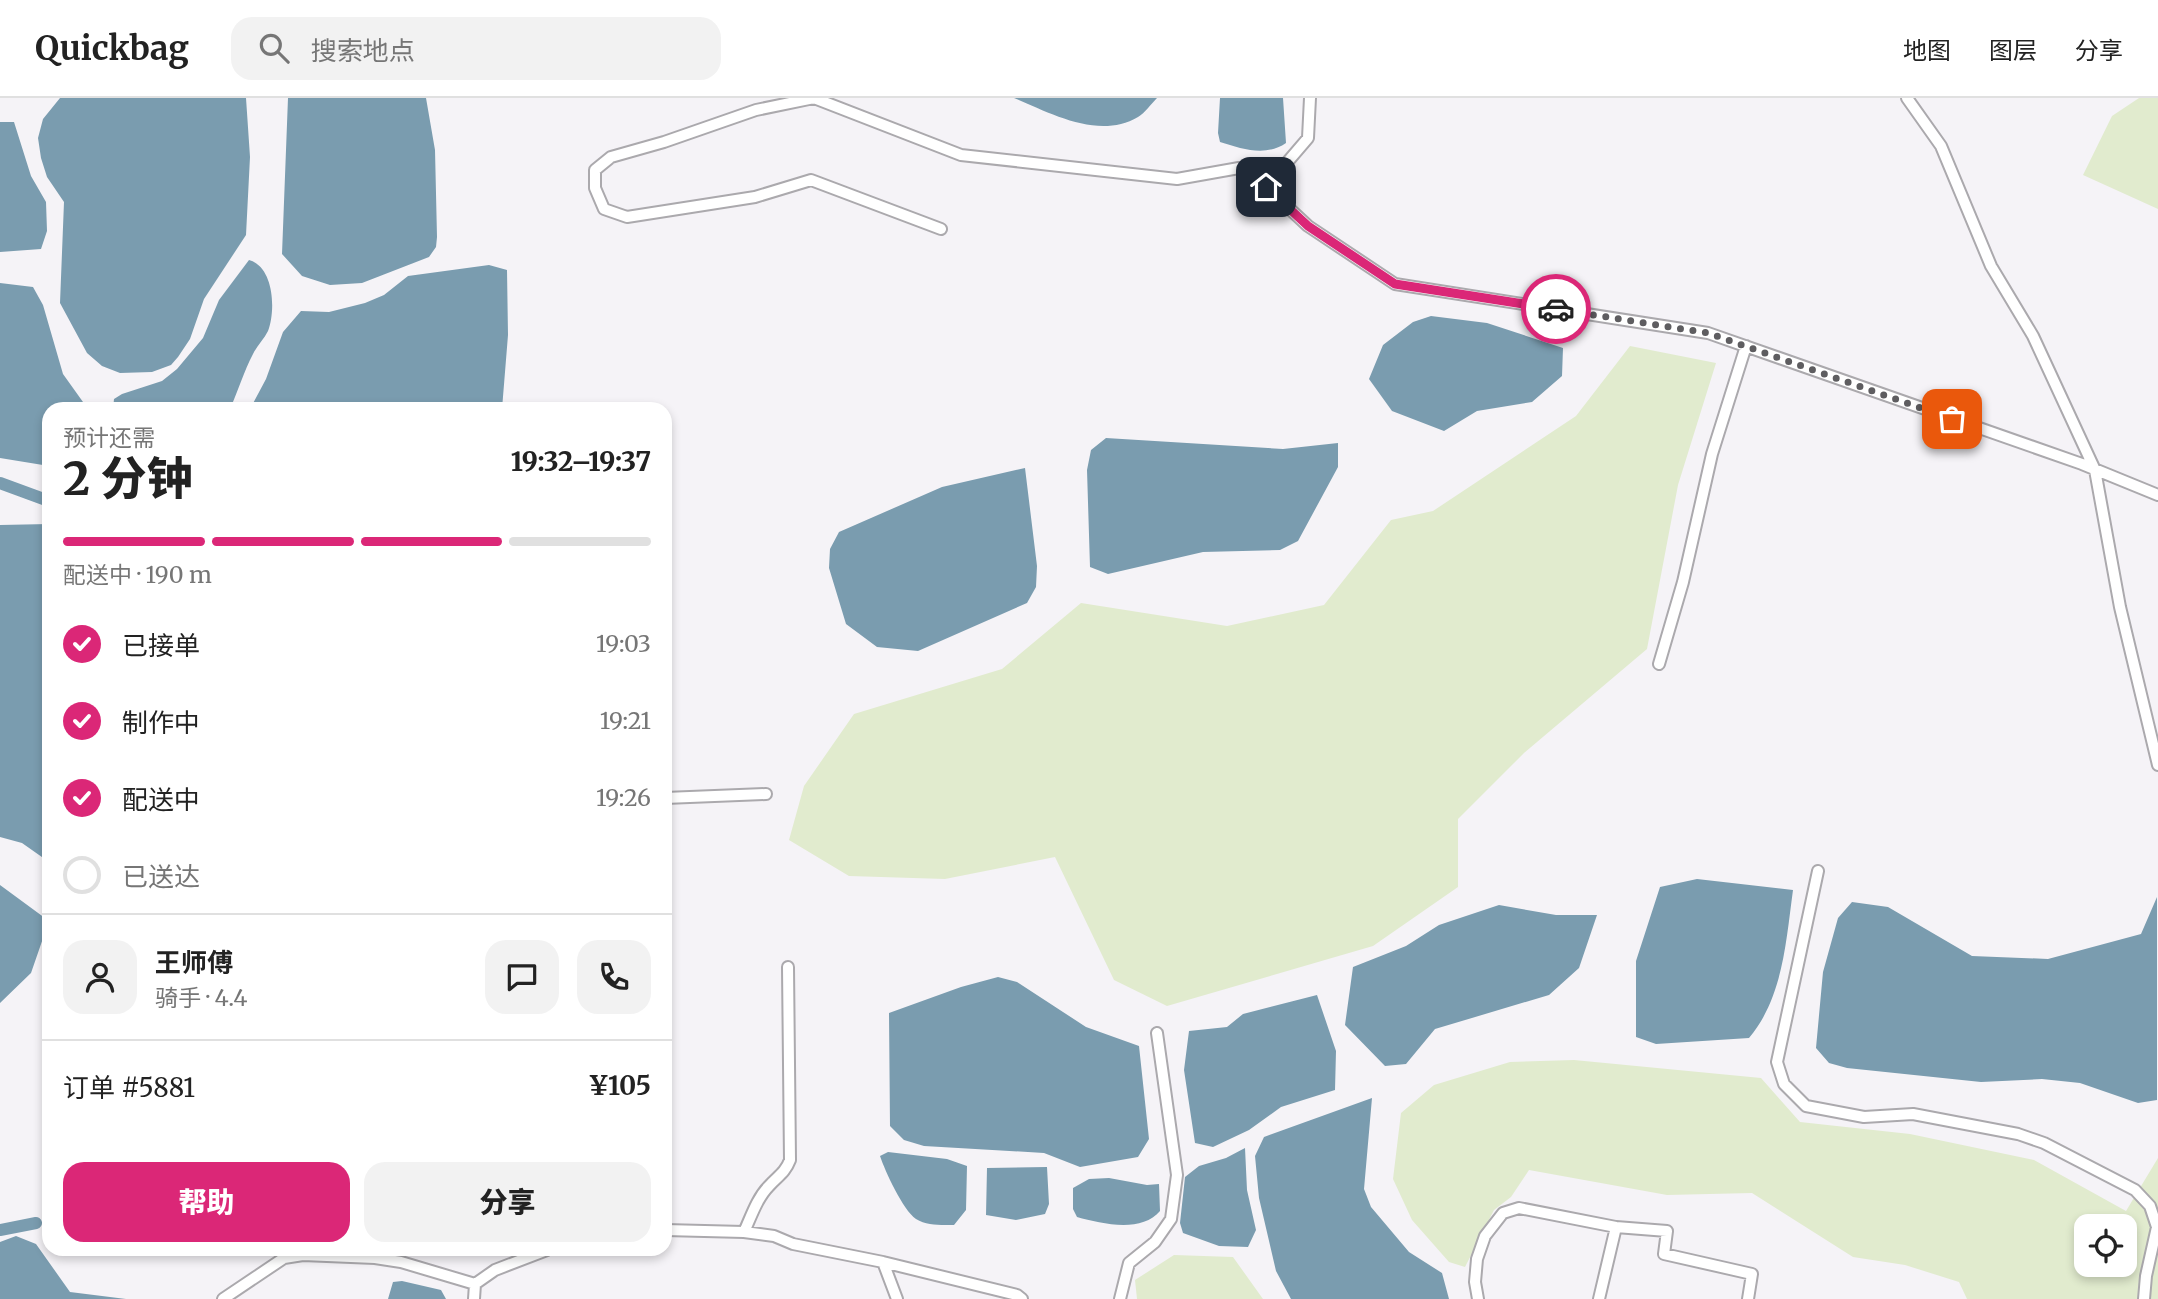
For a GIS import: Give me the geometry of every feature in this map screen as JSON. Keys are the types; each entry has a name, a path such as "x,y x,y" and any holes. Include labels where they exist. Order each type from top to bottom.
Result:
{"street":[{"path":"941,229 811,180 755,197 627,217 604,209 595,188 595,170 611,157 756,110 814,98 961,155 1177,179 1239,168 1255,174 1308,226 1395,284 1708,333 2095,470 2158,495"},
{"path":"1266,187 1308,138 1310,98"},
{"path":"1907,98 1941,146 1991,266 2033,336 2095,470 2120,607 2158,765"},
{"path":"1659,664 1683,582 1712,454 1746,346"},
{"path":"672,798 766,794"},
{"path":"1818,872 1777,1062 1784,1084 1806,1106 1864,1117 1913,1114 2018,1134 2044,1143 2134,1190 2150,1206 2157,1227 2146,1276 2144,1299"},
{"path":"744,1231 768,1186 786,1172 790,1160 788,967"},
{"path":"1120,1299 1129,1263 1155,1242 1171,1219 1177,1175 1157,1033"},
{"path":"1478,1299 1475,1282 1477,1259 1485,1236 1503,1213 1519,1208 1616,1227 1667,1231 1664,1254 1752,1274 1748,1299"},
{"path":"1599,1299 1616,1227"},
{"path":"672,1230 744,1231 774,1236 793,1244 883,1262 1017,1295 1022,1299"},
{"path":"223,1299 284,1258 297,1256"},
{"path":"386,1256 475,1284"},
{"path":"475,1284 495,1270 531,1256"},
{"path":"883,1262 898,1299"},
{"path":"474,1299 475,1284"}],"green space":[{"path":"2139,98 2158,98 2158,209 2083,175 2112,116"},
{"path":"1630,346 1716,363 1678,485 1647,649 1524,753 1458,819 1458,887 1373,946 1167,1006 1114,980 1055,857 945,879 849,876 789,840 804,786 854,714 1002,669 1081,603 1227,626 1324,605 1391,520 1433,511 1576,416"},
{"path":"1574,1060 1761,1078 1800,1122 1910,1134 2034,1160 2126,1211 2158,1158 2158,1299 1967,1299 1959,1282 1905,1265 1853,1257 1752,1193 1667,1195 1529,1170 1511,1197 1494,1210 1465,1267 1449,1262 1412,1220 1393,1179 1401,1113 1434,1085 1510,1062"},
{"path":"1174,1255 1233,1257 1263,1299 1137,1299 1135,1280"}],"water":[{"path":"60,98 246,98 250,157 246,235 204,299 190,339 171,365 152,372 120,373 102,366 87,353 60,303 64,202 47,177 38,138 43,119"},
{"path":"288,98 426,98 435,150 437,237 436,247 429,257 362,283 330,285 302,276 282,254"},
{"path":"1014,98 1157,98 1138,117 1108,126 1076,122"},
{"path":"1220,98 1283,98 1286,143 1262,151 1220,142"},
{"path":"0,122 14,122 31,176 46,202 47,231 41,249 0,252"},
{"path":"249,260 264,271 271,290 271,322 250,361 233,402 114,402 122,394 162,381 177,369 203,338 219,300"},
{"path":"489,265 507,270 508,335 503,402 254,402 266,379 283,332 301,311 329,312 365,303 384,295 408,276"},
{"path":"0,283 33,287 43,305 63,374 83,402 42,402 42,465 0,458"},
{"path":"1431,316 1487,323 1563,348 1562,376 1532,402 1477,411 1444,431 1392,411 1369,379 1383,345 1413,322"},
{"path":"1106,438 1283,449 1338,443 1338,467 1298,541 1280,550 1203,552 1108,574 1090,567 1087,470 1091,450"},
{"path":"1025,468 1037,566 1036,587 1027,603 918,651 877,647 846,624 829,568 830,549 839,532 942,487"},
{"path":"42,524 42,857 22,843 0,837 0,525"},
{"path":"1697,879 1793,890 1781,968 1769,1005 1749,1038 1656,1044 1636,1037 1636,961 1660,887"},
{"path":"0,885 42,916 42,941 31,973 0,1003"},
{"path":"2157,897 2157,1100 2138,1103 2080,1083 2042,1079 1981,1082 1847,1068 1829,1063 1816,1048 1823,972 1838,918 1852,902 1888,907 1972,956 2048,959 2141,934"},
{"path":"1499,905 1556,915 1597,915 1579,968 1549,995 1435,1029 1406,1064 1385,1066 1345,1025 1353,967 1406,946 1439,925"},
{"path":"998,977 1017,982 1086,1027 1139,1046 1149,1139 1138,1157 1080,1167 1044,1153 924,1146 904,1140 890,1126 889,1013 961,987"},
{"path":"1317,995 1336,1051 1335,1090 1281,1107 1249,1130 1213,1147 1195,1143 1184,1070 1189,1031 1227,1027 1243,1014"},
{"path":"1372,1098 1364,1189 1371,1207 1409,1252 1442,1273 1449,1299 1291,1299 1276,1271 1259,1198 1255,1156 1264,1137"},
{"path":"1245,1148 1247,1190 1256,1230 1248,1247 1219,1246 1183,1233 1180,1223 1185,1177 1199,1166 1226,1158"},
{"path":"888,1152 947,1159 967,1166 966,1210 954,1225 925,1223 911,1214 895,1190 880,1156"},
{"path":"1047,1167 1049,1204 1045,1214 1016,1220 986,1215 987,1168"},
{"path":"1109,1178 1147,1185 1159,1184 1160,1211 1143,1222 1121,1225 1077,1217 1073,1209 1073,1188 1089,1179"},
{"path":"16,1236 36,1244 70,1292 126,1299 0,1299 0,1242"},
{"path":"402,1281 441,1290 446,1299 388,1299 393,1282"}],"waterway":[{"path":"0,483 42,498"},
{"path":"0,1230 36,1223"}],"way so far":[{"path":"1556,309 1708,333 1952,419"}],"route":[{"path":"1266,187 1308,226 1395,284 1556,309"}]}
